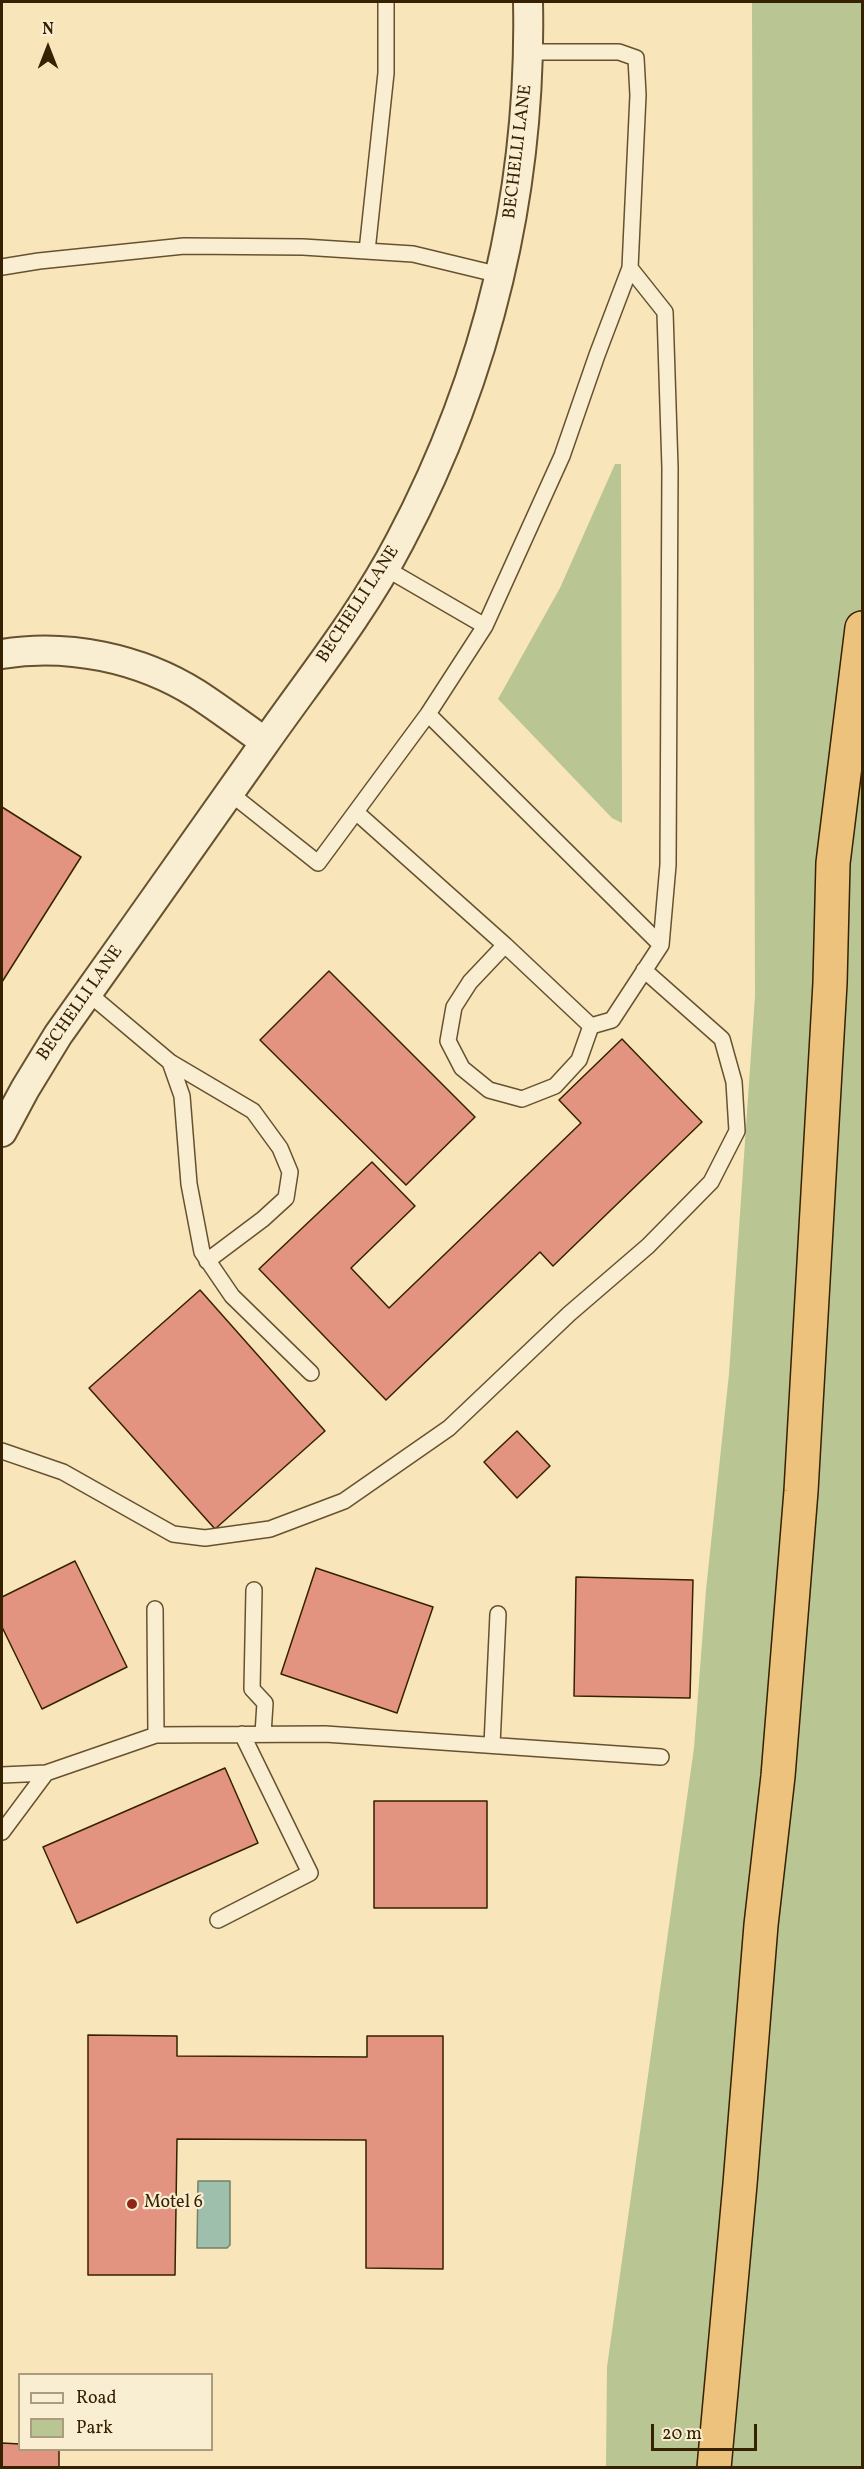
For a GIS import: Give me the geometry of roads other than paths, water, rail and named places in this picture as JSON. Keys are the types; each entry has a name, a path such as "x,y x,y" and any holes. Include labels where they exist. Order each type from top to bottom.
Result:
{"highway":[{"path":"714,2468 761,1925 778,1776 801,1491 829,1007 833,863 862,628"}],"street":[{"name":"BECHELLI LANE","path":"2,1132 52,1044 344,633 385,568 419,503 449,438 481,345 500,275 513,215 524,127 529,52 528,2"},
{"path":"2,654 44,649 70,651 137,666 195,693 265,742"}],"lane":[{"path":"367,251 386,73 386,2"},
{"path":"230,794 318,863 428,714 485,626 562,456 630,268 638,94 636,58 619,52 529,52"},
{"path":"2,267 184,246 303,247 413,254 500,275"},
{"path":"591,1026 612,1020 661,945 669,854 670,468 665,312 630,268"},
{"path":"385,568 485,626"},
{"path":"428,714 661,945"},
{"path":"356,812 505,945 591,1026"},
{"path":"505,945 470,982 454,1007 448,1041 462,1068 489,1090 522,1099 555,1086 579,1060 591,1026"},
{"path":"2,1451 63,1472 174,1534 205,1538 270,1528 344,1501 449,1428 569,1314 648,1246 711,1182 737,1131 734,1082 722,1040 645,970"},
{"path":"88,993 170,1062 253,1111 280,1148 290,1172 286,1198 263,1219 207,1261"},
{"path":"170,1062 182,1096 189,1184 201,1252 232,1296 311,1373"},
{"path":"254,1590 252,1689 265,1703 263,1734"},
{"path":"155,1609 156,1735"},
{"path":"492,1746 498,1614"},
{"path":"218,1920 310,1873 242,1734"},
{"path":"2,1775 46,1773 156,1735 325,1734 661,1757"},
{"path":"2,1832 46,1773"}],"place":[{"name":"Motel 6","path":"132,2204"}]}
